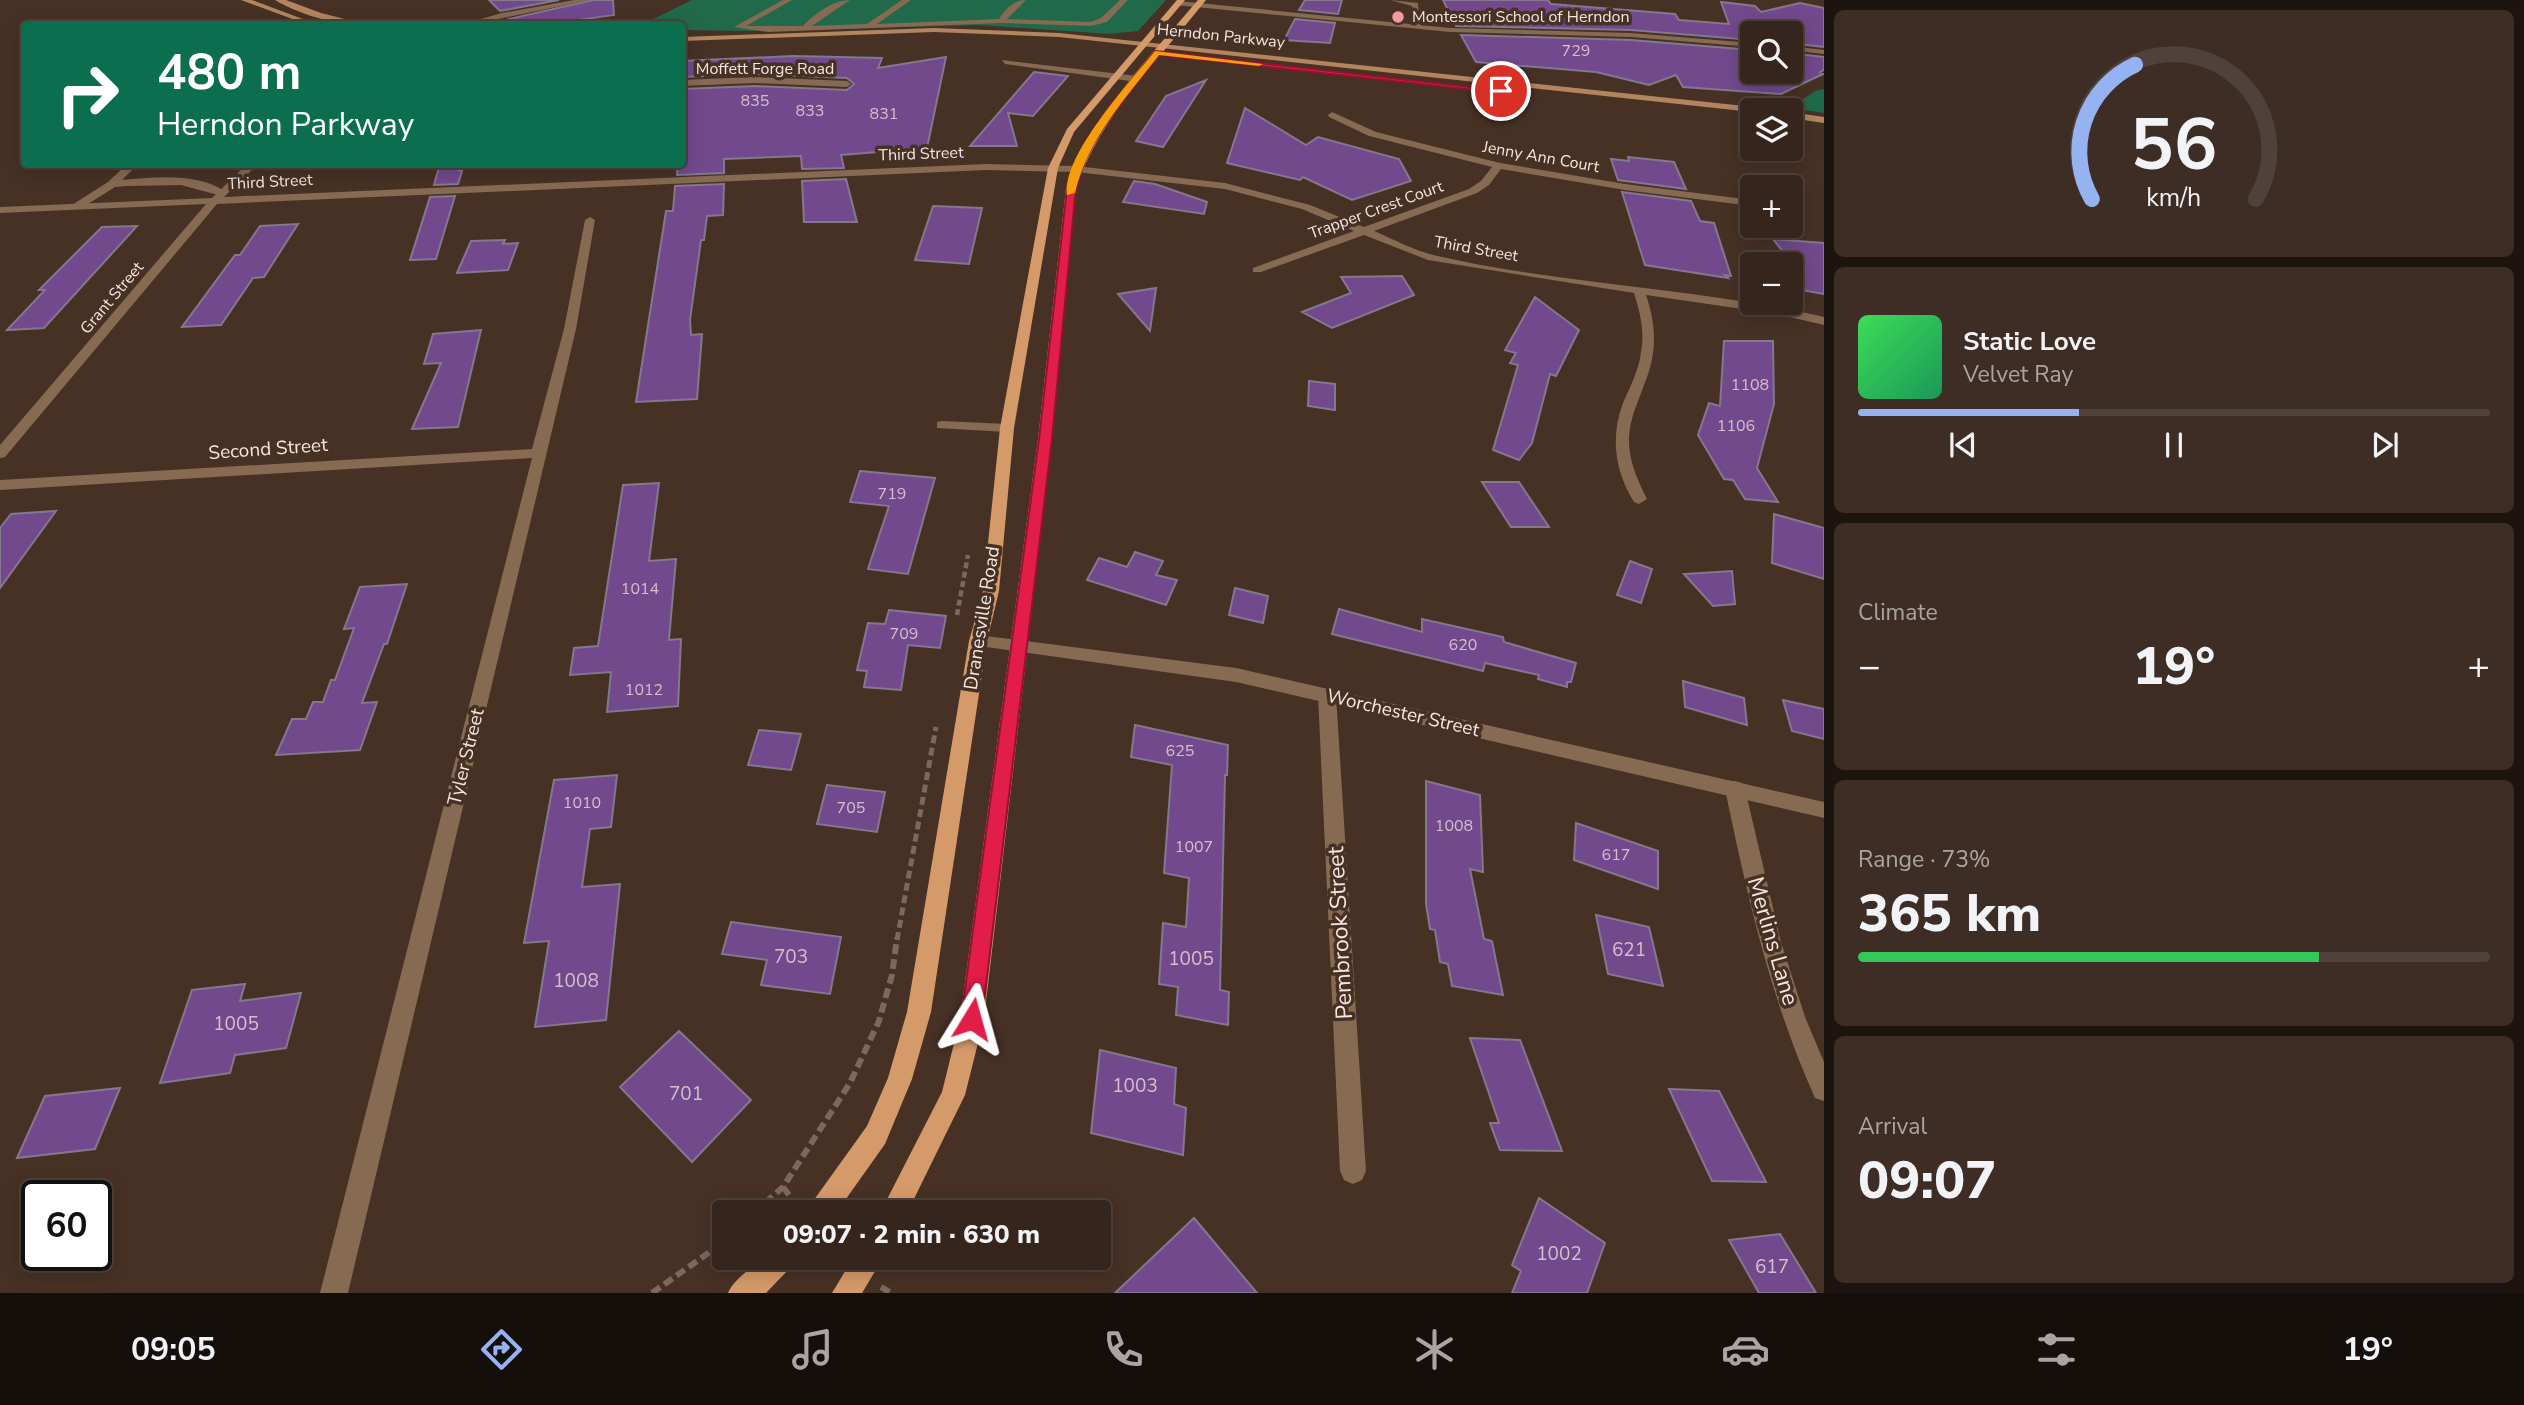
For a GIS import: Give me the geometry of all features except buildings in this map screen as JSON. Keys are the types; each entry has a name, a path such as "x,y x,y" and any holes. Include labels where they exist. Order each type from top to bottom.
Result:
{"main road":[{"path":"245,0 304,21"},
{"path":"279,0 319,15 346,21"},
{"name":"Dranesville Road","path":"829,1200 876,1135 900,1079 919,1012 978,641 991,591 1007,428 1053,168 1070,131 1180,2"},
{"name":"Dranesville Road","path":"900,1200 953,1096 972,1019 1076,169 1093,136 1160,49 1200,3"},
{"name":"Herndon Parkway","path":"686,39 982,30 1740,109"},
{"name":"Herndon Parkway","path":"686,46 965,38 1141,47"},
{"name":"Herndon Parkway","path":"1160,49 1740,118"},
{"path":"1803,117 1824,120"},
{"path":"1803,126 1824,129"},
{"path":"754,1291 771,1270"},
{"path":"846,1293 861,1270"}],"street":[{"path":"479,21 586,0"},
{"path":"788,0 738,27 806,28 1002,21 1091,24 1104,20 1125,0"},
{"path":"806,28 815,18 846,0"},
{"path":"871,24 907,0"},
{"path":"1002,21 1006,13 1022,0"},
{"path":"1394,0 1415,5 1417,27"},
{"path":"1180,2 1494,33 1631,35 1740,44"},
{"path":"1803,49 1824,51"},
{"path":"1005,62 1137,79"},
{"name":"Moffett Forge Road","path":"686,83 755,80 848,84"},
{"name":"Jenny Ann Court","path":"1332,115 1365,131 1497,167 1574,181 1740,201"},
{"name":"Trapper Crest Court","path":"1257,270 1473,191 1485,183 1497,167"},
{"path":"76,206 112,184 129,168"},
{"name":"Grant Street","path":"0,454 219,197 249,168"},
{"name":"Third Street","path":"0,210 219,197 959,168 1076,169 1254,191 1306,207 1407,251 1440,260 1777,310 1824,321"},
{"path":"112,184 178,180 196,182 219,197"},
{"name":"Tyler Street","path":"334,1293 365,1159 516,561 538,453 572,318 590,220"},
{"path":"1639,290 1649,336 1646,363 1625,414 1622,446 1625,468 1639,499"},
{"path":"942,425 1007,428"},
{"name":"Second Street","path":"0,485 538,453"},
{"name":"Worchester Street","path":"978,641 1236,675 1824,810"},
{"name":"Pembrook Street","path":"1327,695 1353,1171"},
{"name":"Merlins Lane","path":"1735,789 1754,875 1786,996 1808,1058 1824,1089"}],"path":[{"path":"956,622 970,545"},
{"path":"768,1200 783,1187 850,1083 879,1021 892,975 901,905 938,716"},
{"path":"652,1293 712,1250"}],"green space":[{"path":"692,0 1166,0 1138,31 1109,34 979,25 686,30 686,21 649,21"},
{"path":"1824,89 1824,113 1803,110 1803,99 1815,91"}],"slow traffic":[{"path":"1071,193 1076,169 1093,136 1157,53 1259,64"}],"place":[{"name":"Montessori School of Herndon","path":"1398,17"}],"route":[{"path":"972,1019 1045,439 1071,188 1076,169 1093,136 1157,53 1501,91"}]}
